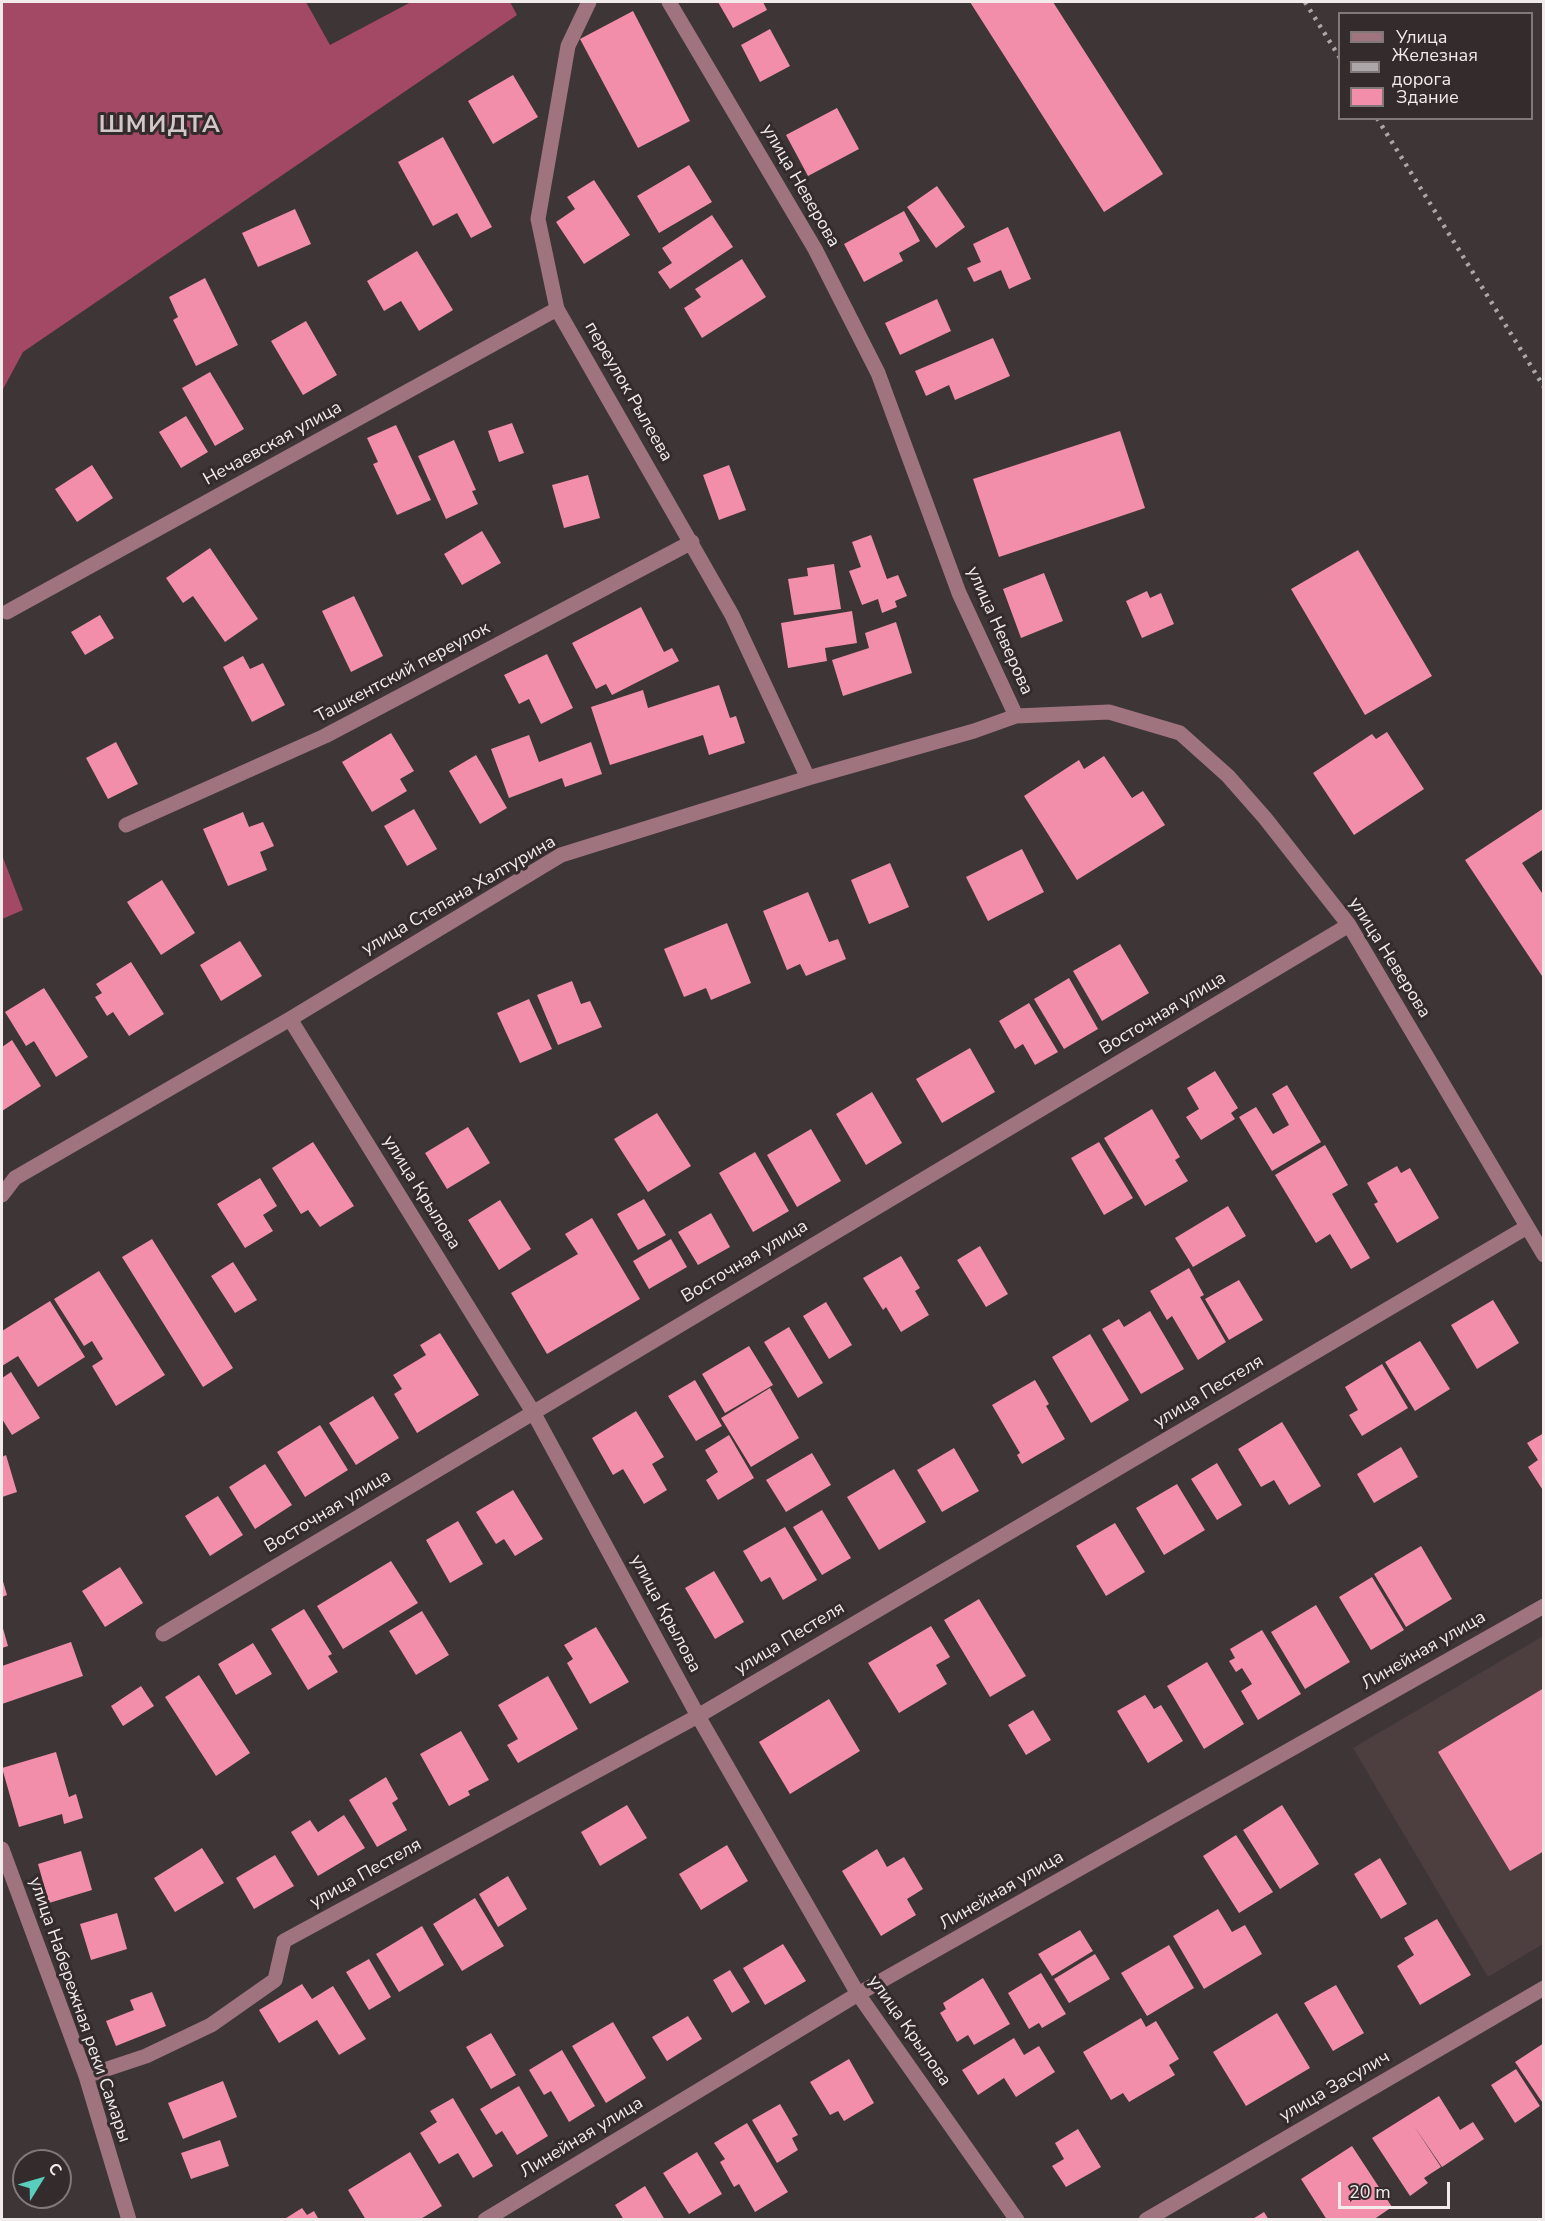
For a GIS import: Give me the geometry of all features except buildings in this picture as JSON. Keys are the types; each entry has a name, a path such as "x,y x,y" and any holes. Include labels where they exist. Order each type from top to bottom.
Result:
{"street":[{"name":"переулок Рылеева","path":"589,2 568,46 538,219 557,309 732,615 808,778"},
{"name":"улица Неверова","path":"669,2 815,249 878,373 959,593 1016,716 1109,712 1180,733 1228,776 1266,818 1348,925 1544,1255"},
{"name":"Нечаевская улица","path":"7,612 557,309"},
{"name":"Ташкентский переулок","path":"126,825 325,736 692,542"},
{"name":"улица Степана Халтурина","path":"2,1195 15,1179 290,1019 561,855 808,778 974,731 1016,716"},
{"name":"Восточная улица","path":"162,1634 1348,925"},
{"name":"улица Крылова","path":"290,1019 533,1412 698,1716 858,1994 1017,2220"},
{"name":"улица Пестеля","path":"86,2076 146,2056 211,2025 275,1980 284,1941 698,1716 1527,1227"},
{"name":"Линейная улица","path":"485,2220 858,1994 1544,1606"},
{"name":"улица Набережная реки Самары","path":"2,1849 86,2076 129,2220"},
{"name":"улица Засулич","path":"1146,2220 1544,1988"}],"shaded area":[{"path":"2,2 306,2 330,45 411,2 510,2 517,15 23,352 2,391"},
{"path":"2,855 23,910 2,919"},
{"path":"1543,1636 1543,1944 1488,1977 1353,1748"}],"railway":[{"path":"1305,2 1338,55"},
{"path":"1378,120 1544,387"}],"district":[{"name":"ШМИДТА","path":"160,126"}]}
